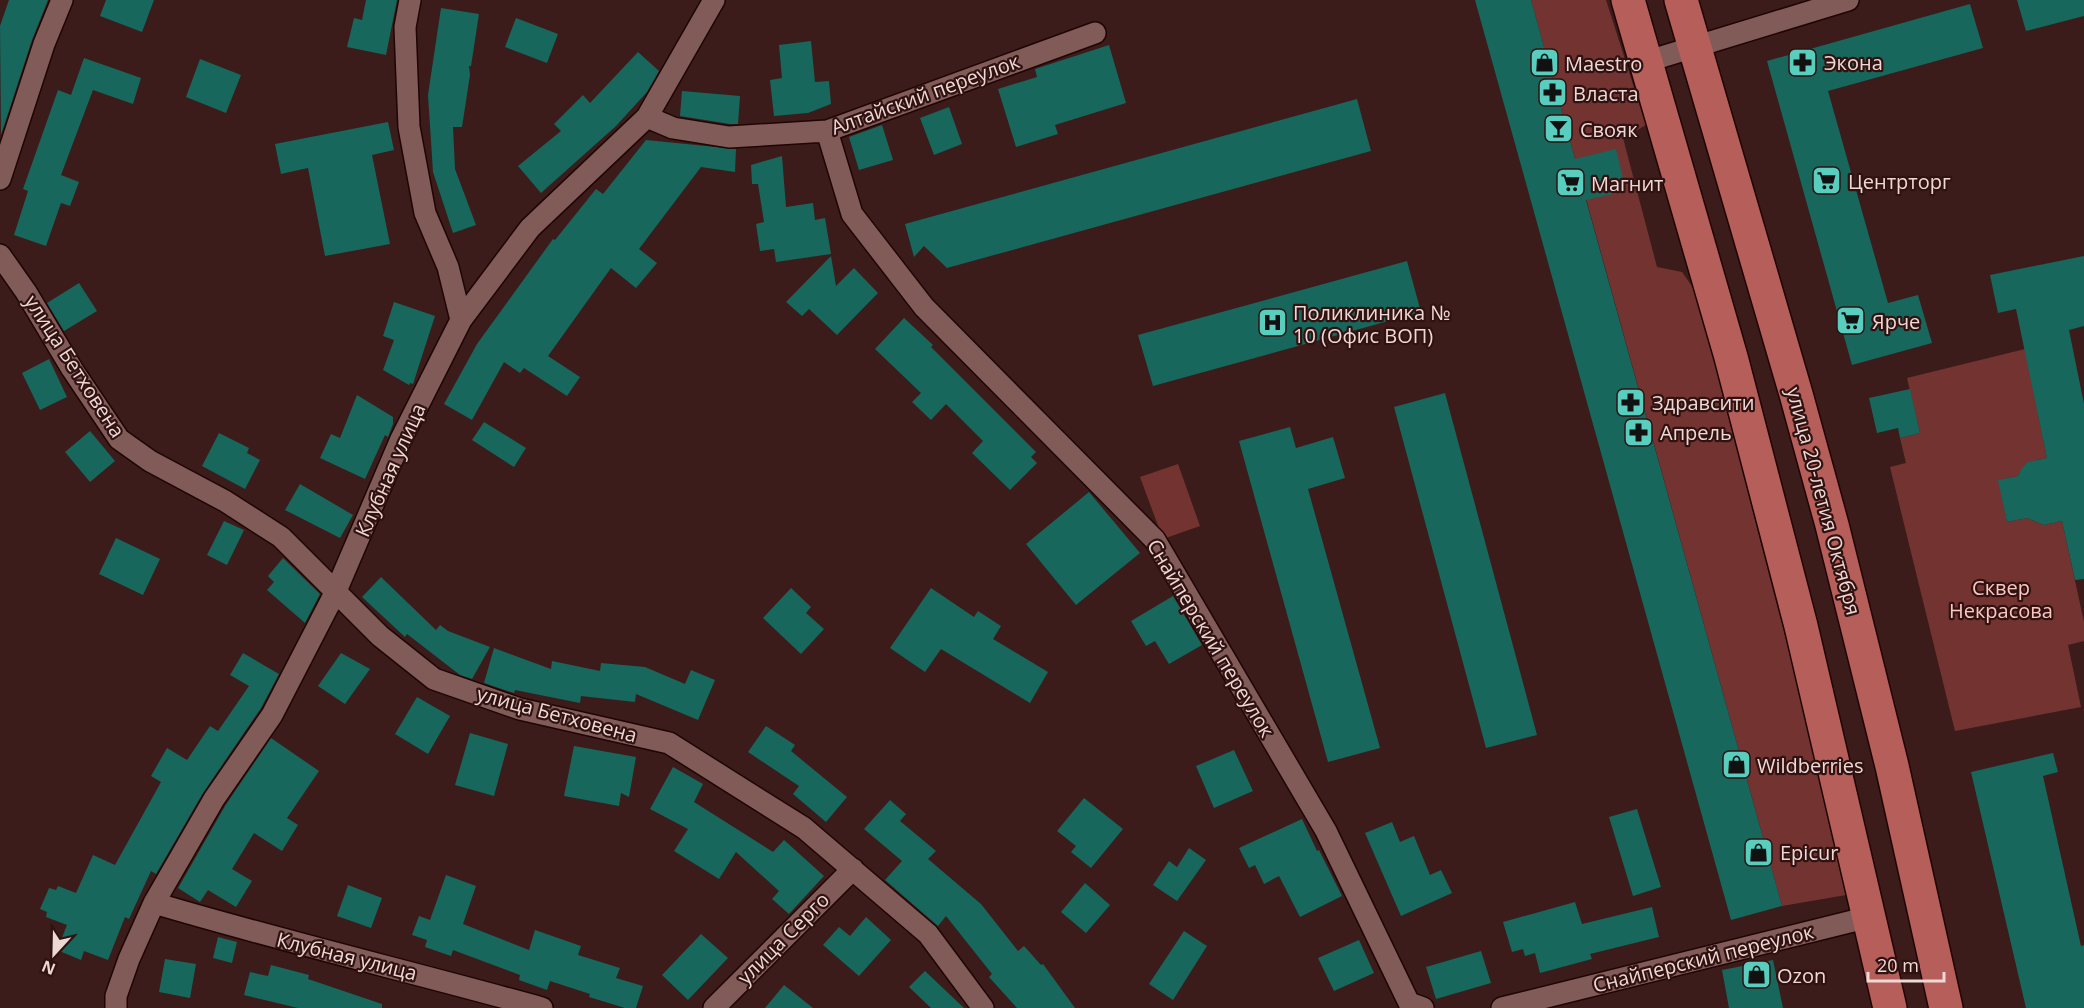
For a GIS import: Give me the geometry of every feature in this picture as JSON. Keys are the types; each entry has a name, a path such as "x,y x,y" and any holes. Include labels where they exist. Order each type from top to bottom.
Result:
{"main road":[{"path":"1628,0 1740,391 1802,626 1890,1008"},
{"name":"улица 20-летия Октября","path":"1681,0 1832,525 1892,766 1946,1008"}],"street":[{"path":"0,179 44,44 62,0"},
{"path":"410,0 405,27 409,127 425,213 448,267 460,320"},
{"path":"460,320 530,228 647,117 714,0"},
{"path":"1645,62 1848,0"},
{"name":"Алтайский переулок","path":"647,117 673,128 729,137 827,131 1095,33"},
{"name":"Снайперский переулок","path":"827,131 852,214 924,307 1155,540 1326,831 1409,1003 1423,1008"},
{"name":"улица Бетховена","path":"0,255 119,439 150,461 225,501 281,537 380,636 434,679 520,709 669,743 804,828 928,934 983,1008"},
{"name":"Клубная улица","path":"116,1008 116,996 129,959 154,903 214,799 272,715 336,591 401,440 460,320"},
{"name":"улица Серго","path":"714,1008 853,869"},
{"name":"Клубная улица","path":"154,903 254,933 398,968 542,1008"},
{"name":"Снайперский переулок","path":"1502,1008 1869,917"}],"green space":[{"path":"1531,0 1606,0 1646,125 1623,138 1657,267 1682,272 1696,292 1852,894 1782,906"},
{"name":"Сквер Некрасова","path":"2025,349 2047,458 2030,463 2018,476 1999,480 2007,522 2027,518 2044,525 2062,521 2084,622 2084,641 2068,645 2081,707 1955,731 1890,467 1906,463 1900,438 1920,433 1907,378"},
{"path":"1178,464 1200,526 1163,539 1140,477"}],"building":[{"path":"9,0 48,0 32,40 1,135 0,26"},
{"path":"106,0 154,0 142,32 100,16"},
{"path":"366,0 397,0 386,55 347,47 354,18 362,20"},
{"path":"1475,0 1531,0 1575,159 1616,149 1626,191 1586,200 1782,906 1731,920"},
{"path":"2017,0 2084,0 2084,16 2026,31"},
{"path":"1970,4 1983,48 1828,91 1888,303 1918,295 1932,343 1852,365 1767,61"},
{"path":"441,8 479,14 471,66 469,66 470,75 462,127 453,127 455,169 476,225 453,233 433,172 428,95"},
{"path":"516,18 558,34 547,63 505,47"},
{"path":"811,41 815,82 829,81 831,104 808,113 774,116 770,80 782,78 779,45"},
{"path":"1109,45 1126,103 1055,125 1058,134 1016,147 998,89 1037,77 1035,69"},
{"path":"638,52 659,71 647,92 616,126 541,193 518,166 561,131 554,124 583,95 590,103"},
{"path":"84,58 141,78 133,104 93,90 61,175 79,182 70,206 61,203 46,246 14,235 28,191 23,189 58,90 71,95"},
{"path":"200,59 241,75 226,113 186,97"},
{"path":"682,91 740,96 738,124 680,116"},
{"path":"1357,99 1371,151 947,268 924,246 914,257 905,224"},
{"path":"949,107 962,144 934,155 920,118"},
{"path":"388,122 394,150 372,155 390,244 325,256 308,168 281,174 275,144"},
{"path":"882,125 893,160 859,170 849,137"},
{"path":"646,140 736,149 735,172 701,167 639,249 657,263 636,288 611,268 548,356 580,377 567,396 524,368 520,373 504,362 472,420 444,404 477,344 553,239 555,240 596,189 603,194"},
{"path":"782,156 786,207 813,203 815,220 825,218 831,254 776,262 774,249 760,251 756,224 764,222 758,184 752,184 751,165"},
{"path":"831,256 836,286 854,268 878,293 837,335 809,309 802,316 786,302"},
{"path":"2084,256 2084,326 2069,330 2084,404 2084,579 2075,580 2062,521 2044,525 2027,518 2007,522 1998,480 2018,476 2028,462 2047,458 2016,309 1998,313 1990,275"},
{"path":"1407,261 1421,312 1153,386 1138,335"},
{"path":"79,283 97,311 64,331 47,303"},
{"path":"394,302 435,316 413,384 409,385 383,370 394,340 383,336"},
{"path":"904,318 1036,452 1031,457 1037,463 1010,490 972,453 983,441 946,404 931,420 912,402 921,393 875,349"},
{"path":"49,359 67,397 40,410 22,373"},
{"path":"1910,389 1920,433 1900,438 1898,428 1877,433 1869,398"},
{"path":"1445,393 1537,735 1486,748 1394,407"},
{"path":"357,395 393,417 388,437 385,435 365,479 320,458 331,434 340,438"},
{"path":"484,422 526,448 514,467 472,440"},
{"path":"1290,427 1296,448 1333,437 1345,478 1308,489 1380,748 1328,762 1239,441"},
{"path":"90,431 115,461 90,482 65,452"},
{"path":"219,433 249,448 247,453 260,460 245,489 202,466"},
{"path":"300,484 353,515 340,538 285,510"},
{"path":"1089,492 1140,553 1076,605 1026,544"},
{"path":"224,521 244,530 227,565 207,555"},
{"path":"116,538 160,559 143,595 99,574"},
{"path":"283,558 320,594 305,623 267,590 274,582 268,576"},
{"path":"381,577 436,630 440,625 448,631 490,647 472,679 460,675 407,634 405,637 362,597"},
{"path":"791,588 811,607 806,613 824,629 801,654 763,618"},
{"path":"931,588 974,617 978,611 1001,626 993,639 1048,672 1030,703 941,649 925,672 890,648"},
{"path":"1173,596 1202,645 1169,664 1155,641 1146,646 1131,621"},
{"path":"494,648 551,669 552,661 600,671 601,663 645,667 685,684 691,670 715,680 698,720 636,694 635,702 581,696 580,703 515,690 514,693 484,683"},
{"path":"243,653 279,674 261,708 203,793 156,874 151,871 129,919 125,917 108,960 84,951 81,960 57,950 67,925 46,917 47,912 40,909 49,888 56,890 58,886 76,893 93,855 115,865 161,782 151,776 167,748 187,760 210,726 218,731 249,686 230,675"},
{"path":"341,653 370,669 345,704 318,686"},
{"path":"417,697 450,716 428,754 395,734"},
{"path":"766,726 795,745 791,751 847,797 826,822 793,794 799,786 748,752"},
{"path":"470,733 508,744 494,796 455,785"},
{"path":"271,738 319,771 287,818 298,825 282,851 254,833 232,869 252,881 236,907 208,890 200,902 178,888 225,806"},
{"path":"574,746 636,757 629,797 621,793 619,806 564,796"},
{"path":"1234,750 1253,791 1214,808 1196,766"},
{"path":"2053,753 2058,772 2043,776 2081,946 2084,945 2084,1008 2026,1008 1971,772"},
{"path":"673,767 703,784 694,802 773,852 784,840 824,876 789,914 772,899 779,891 736,852 719,879 674,851 688,829 650,809"},
{"path":"1084,798 1123,829 1091,868 1071,852 1076,846 1057,831"},
{"path":"890,800 906,814 900,821 936,851 928,859 981,904 1018,951 1024,946 1041,965 1043,964 1075,1008 1017,1008 989,977 992,974 946,916 938,926 885,880 902,861 864,829"},
{"path":"1637,809 1661,887 1633,896 1609,817"},
{"path":"1302,819 1342,896 1300,917 1279,876 1264,884 1255,865 1249,868 1239,848"},
{"path":"1392,822 1400,842 1414,836 1430,875 1441,870 1452,893 1401,916 1365,833"},
{"path":"1189,848 1206,860 1177,901 1153,885 1169,861 1177,867"},
{"path":"446,875 476,886 463,924 529,950 535,930 581,946 578,955 620,968 616,978 643,986 636,1008 625,1008 589,997 590,994 550,981 547,990 519,980 520,975 453,950 451,956 425,947 427,940 412,935 419,916 430,920"},
{"path":"1085,883 1110,905 1086,933 1061,912"},
{"path":"348,885 382,898 371,928 337,916"},
{"path":"1575,902 1582,924 1652,907 1659,937 1590,954 1592,959 1540,973 1535,953 1525,956 1523,949 1512,952 1503,922"},
{"path":"866,917 891,940 859,976 823,945 839,927 850,936"},
{"path":"1184,931 1207,946 1173,1000 1149,984"},
{"path":"701,934 728,958 688,1000 662,975"},
{"path":"218,937 237,942 232,963 213,958"},
{"path":"1359,940 1374,973 1334,991 1318,958"},
{"path":"1481,951 1491,983 1436,999 1426,967"},
{"path":"165,959 196,964 190,998 159,992"},
{"path":"1773,960 1783,1008 1729,1008 1722,970"},
{"path":"271,965 309,975 308,979 382,1004 382,1008 298,1008 244,995 250,972 268,976"},
{"path":"925,971 964,1008 931,1008 909,987"},
{"path":"784,985 813,1008 765,1008"}],"place":[{"name":"Экона","path":"1803,62"},
{"name":"Maestro","path":"1544,63"},
{"name":"Власта","path":"1552,93"},
{"name":"Свояк","path":"1559,129"},
{"name":"Центрторг","path":"1827,181"},
{"name":"Магнит","path":"1570,183"},
{"name":"Ярче","path":"1851,321"},
{"name":"Поликлиника № 10 (Офис ВОП)","path":"1272,323"},
{"name":"Здравсити","path":"1631,402"},
{"name":"Апрель","path":"1639,432"},
{"name":"Wildberries","path":"1736,765"},
{"name":"Epicur","path":"1759,852"},
{"name":"Ozon","path":"1756,975"}]}
